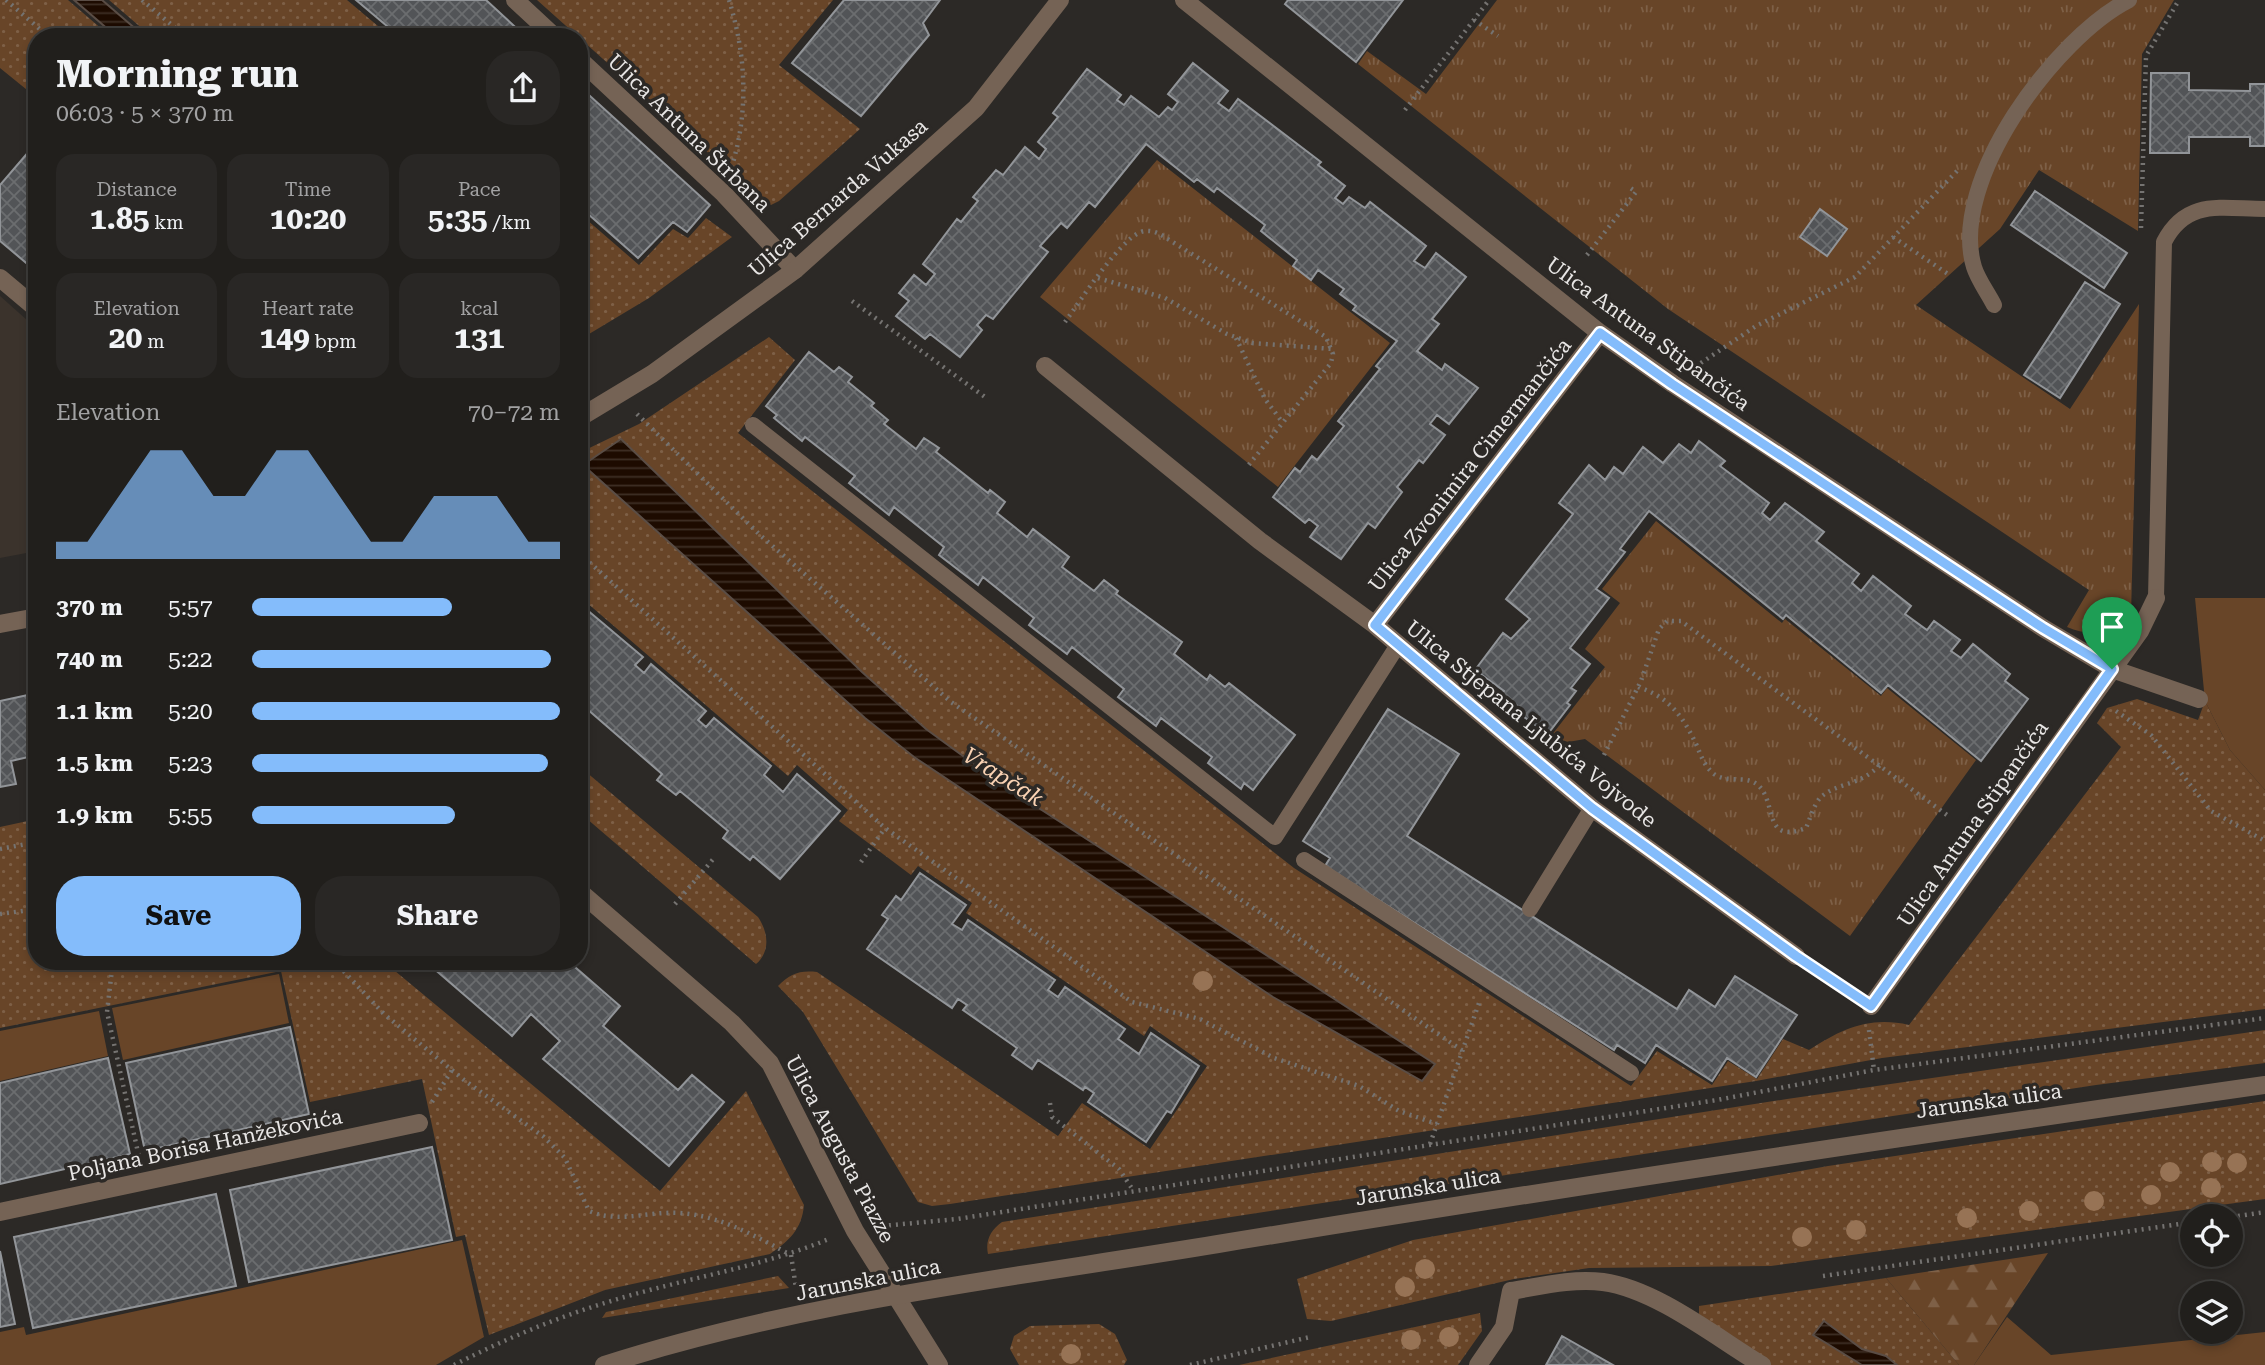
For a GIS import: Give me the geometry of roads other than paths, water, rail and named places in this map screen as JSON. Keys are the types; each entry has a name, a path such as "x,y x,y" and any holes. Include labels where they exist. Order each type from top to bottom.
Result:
{"street":[{"path":"516,0 546,28"},
{"name":"Ulica Bernarda Vukasa","path":"588,413 652,374 794,270 976,108 1060,0"},
{"name":"Ulica Antuna Stipančića","path":"1184,0 1600,333 1672,384 2043,628 2112,669 2199,699"},
{"name":"Ulica Antuna Štrbana","path":"588,67 724,194 794,270"},
{"path":"0,278 28,301"},
{"name":"Ulica Zvonimira Cimermančića","path":"1375,625 1600,333"},
{"name":"Ulica Stjepana Ljubića Vojvode","path":"1045,366 1260,541 1375,625 1592,808 1796,956"},
{"name":"Ulica Antuna Stipančića","path":"1871,1006 2150,615 2156,598"},
{"path":"0,624 28,619"},
{"name":"Ulica Augusta Piazze","path":"588,899 732,1023 770,1063 855,1231 939,1365"},
{"name":"Jarunska ulica","path":"604,1365 730,1329 896,1296 1733,1160 2265,1085"},
{"name":"Poljana Borisa Hanžekovića","path":"0,1212 423,1116"},
{"path":"1478,1365 1504,1327 1511,1291 1565,1282 1604,1282 1653,1299 1762,1365"}],"lane":[{"path":"1994,305 1974,267 1971,237 1972,215 1990,158 2022,100 2110,10 2129,0"},
{"path":"2156,598 2164,242 2177,220 2187,213 2201,209 2265,209"},
{"path":"753,425 1275,837 1398,645"},
{"path":"1530,909 1592,808"},
{"path":"1304,860 1631,1073"}],"water label":[{"name":"Vrapčak","path":"1003,777"}]}
